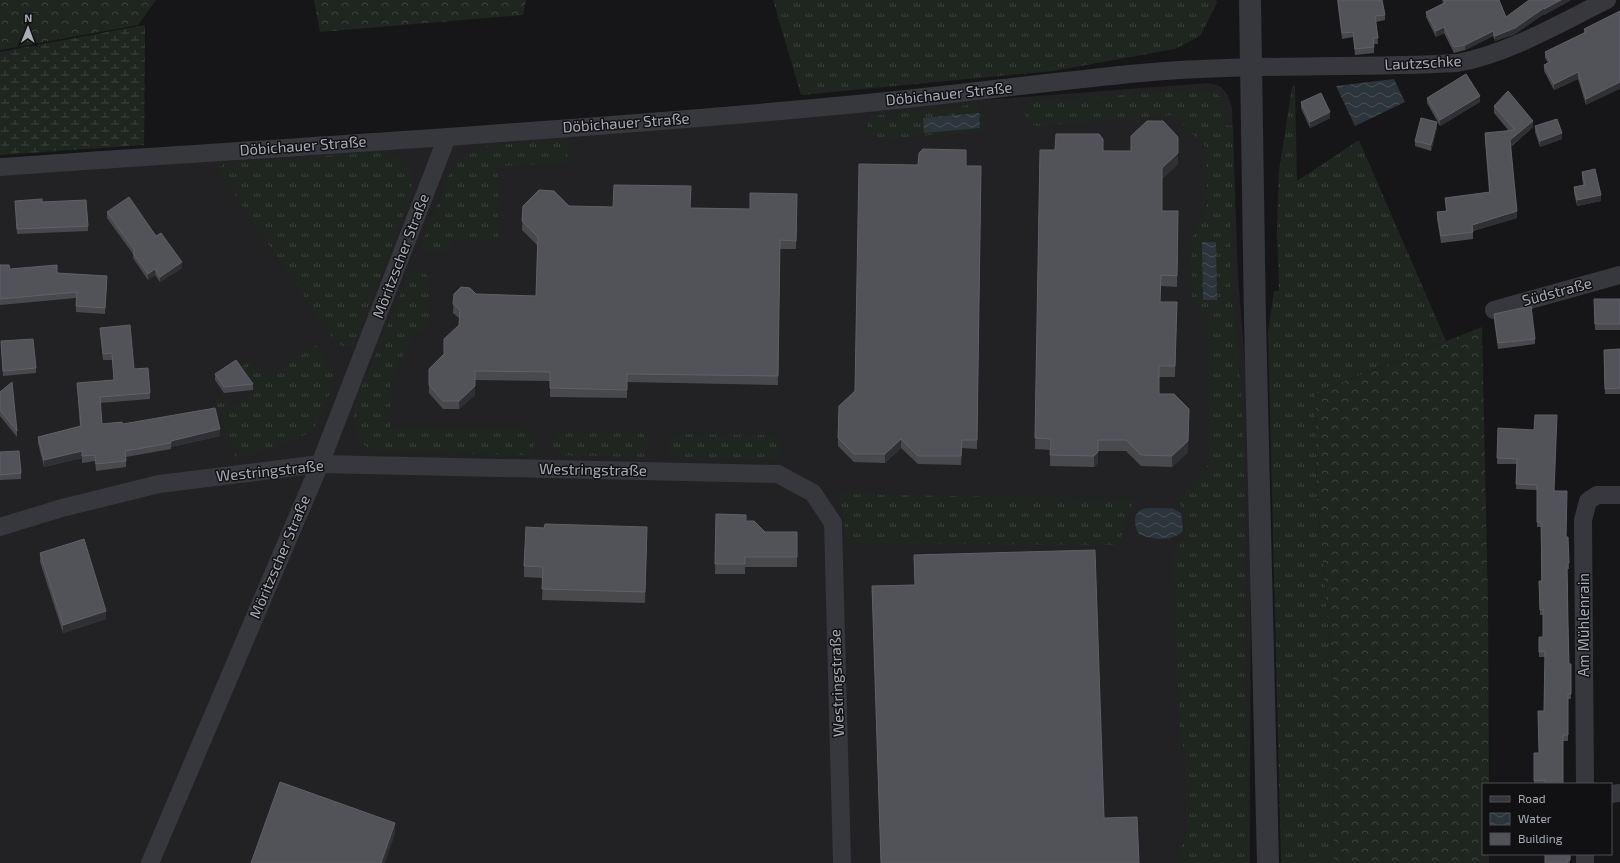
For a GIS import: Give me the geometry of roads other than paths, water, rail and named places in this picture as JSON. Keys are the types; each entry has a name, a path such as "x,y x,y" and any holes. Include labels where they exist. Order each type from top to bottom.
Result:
{"street":[{"path":"1250,0 1254,321 1268,863"},
{"name":"Lautzschke","path":"1251,68 1457,63 1474,60 1496,53 1607,0"},
{"name":"Döbichauer Straße","path":"0,167 447,137 854,104 1142,73 1251,68"},
{"name":"Möritzscher Straße","path":"150,863 320,464 447,137"},
{"name":"Südstraße","path":"1494,310 1620,275"},
{"name":"Westringstraße","path":"0,527 62,508 159,484 320,464 778,474 812,493 833,523 842,863"},
{"name":"Am Mühlenrain","path":"1585,783 1583,520 1588,501 1597,495 1620,495"}],"water":[{"path":"1394,79 1405,102 1355,126 1336,86"},
{"path":"979,113 980,128 924,133 923,118"},
{"path":"1202,242 1216,242 1217,300 1203,300"},
{"path":"1146,508 1172,508 1181,513 1183,531 1178,535 1156,539 1139,534 1135,520 1139,511"}]}
